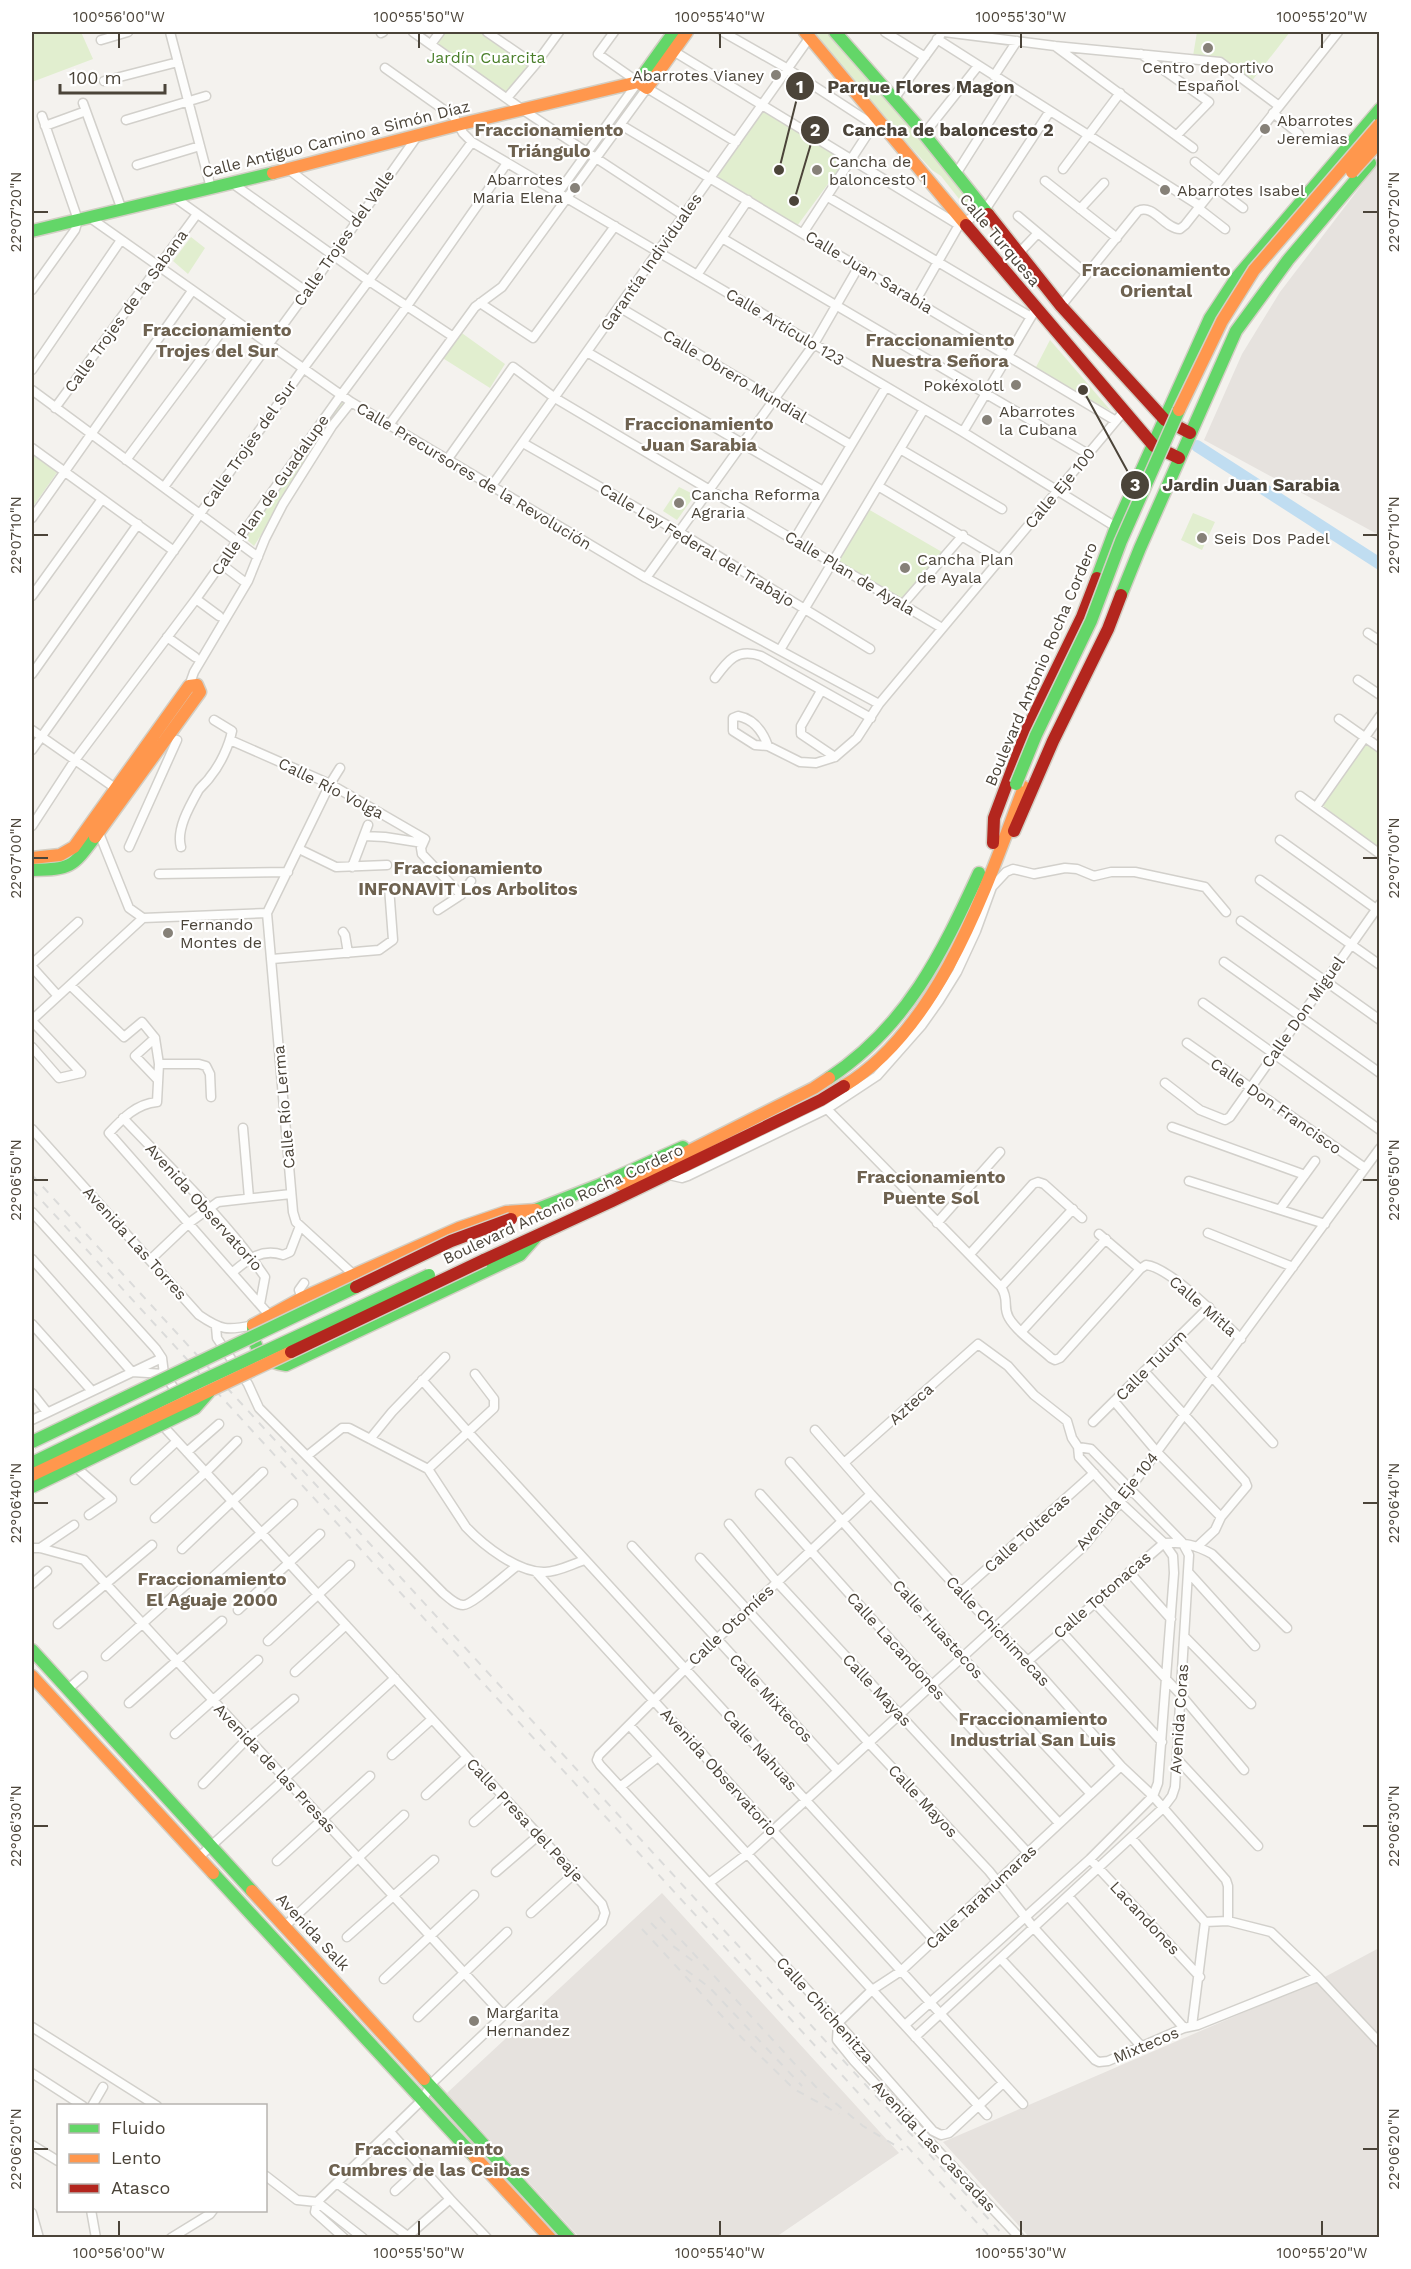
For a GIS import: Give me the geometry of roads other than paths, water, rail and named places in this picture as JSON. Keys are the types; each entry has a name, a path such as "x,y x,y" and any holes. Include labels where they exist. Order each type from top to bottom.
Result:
{"main road":[{"path":"669,49 674,32"},
{"path":"643,85 669,49 687,32"},
{"name":"Calle Turquesa","path":"836,32 924,134 1061,306 1165,420 1190,433"},
{"name":"Calle Turquesa","path":"808,34 876,121 1034,313 1125,410 1154,446 1179,458"},
{"name":"Calle Antiguo Camino a Simón Díaz","path":"32,231 458,125 643,85"},
{"name":"Boulevard Antonio Rocha Cordero","path":"32,1463 197,1383 482,1255 539,1233 665,1175 821,1100 877,1063 928,1000 989,886 997,845 994,818 1027,730 1082,616 1116,527 1210,318 1237,277 1380,109"},
{"name":"Boulevard Antonio Rocha Cordero","path":"32,1475 210,1391 814,1088 844,1070 888,1030 908,1006 944,949 997,845 1020,786 1036,735 1090,621 1121,541 1213,337 1254,270 1380,124"},
{"name":"Boulevard Antonio Rocha Cordero","path":"1020,786 1100,624 1131,545 1229,327 1262,276 1380,141"},
{"name":"Boulevard Antonio Rocha Cordero","path":"997,845 1016,829 1053,741 1108,629 1179,458 1240,326 1288,260 1380,152"},
{"path":"1177,393 1178,404 1185,410 1194,411 1203,404"},
{"path":"1139,476 1145,470 1158,469 1167,478 1166,488"},
{"path":"32,870 62,869 76,861 189,686 196,685 200,692 146,766 121,792"},
{"path":"32,858 58,857 68,854 94,830"},
{"path":"32,1442 452,1241 599,1185 705,1136 720,1134"},
{"path":"536,1210 506,1212 482,1219 302,1299 253,1325 254,1345 267,1361 286,1365 520,1255 539,1233"},
{"path":"32,1487 195,1408 210,1391"},
{"name":"Avenida Salk","path":"32,1650 431,2084 569,2238"},
{"name":"Avenida Salk","path":"32,1676 423,2099 542,2235"}],"street":[{"path":"101,40 128,32"},
{"path":"171,32 211,188"},
{"path":"414,32 586,153 684,216"},
{"path":"431,44 440,32"},
{"path":"487,32 499,35 535,64"},
{"path":"507,98 559,32"},
{"path":"614,32 598,54 643,85 736,142"},
{"path":"723,32 876,121 803,233"},
{"path":"885,32 925,57"},
{"path":"894,99 944,32 1055,46 1220,62 1276,110 1299,134"},
{"path":"1061,306 1138,211 1148,210 1174,229 1180,229 1338,32"},
{"name":"Garantía Individuales","path":"491,488 788,69 808,34"},
{"path":"938,39 1199,207 1226,229"},
{"path":"994,76 1017,41"},
{"path":"1055,46 1193,147"},
{"path":"669,49 851,160 961,223"},
{"path":"1140,54 1209,102 1177,135"},
{"path":"104,81 178,62"},
{"path":"924,134 978,66"},
{"name":"Calle Artículo 123","path":"385,68 454,117 472,142 963,432 1116,527"},
{"path":"389,425 452,336 480,303 502,287 621,124 643,85"},
{"path":"558,193 586,153 643,85"},
{"path":"956,174 1011,87"},
{"path":"1063,169 1120,93"},
{"path":"126,120 206,96"},
{"path":"45,126 85,107 122,210"},
{"path":"916,300 961,223 985,210 1050,111"},
{"path":"32,290 84,218 42,116"},
{"name":"Calle Juan Sarabia","path":"621,124 1116,421"},
{"name":"Calle Trojes del Valle","path":"164,487 307,292 418,135"},
{"name":"Calle Trojes del Sur","path":"32,750 303,369 472,142"},
{"path":"137,165 200,146"},
{"name":"Calle Plan de Guadalupe","path":"32,826 75,760 196,599 340,395 407,306 507,162"},
{"path":"1196,162 1243,208"},
{"path":"288,169 356,221"},
{"path":"1045,180 1117,238"},
{"path":"232,183 369,282 452,336"},
{"path":"1080,209 1104,183"},
{"path":"174,196 307,292"},
{"path":"828,197 938,263 1034,313 963,432"},
{"path":"698,275 748,200"},
{"name":"Calle Trojes de la Sabana","path":"55,408 197,214"},
{"path":"1018,216 1088,274"},
{"name":"Calle Precursores de la Revolución","path":"84,218 121,240 340,395 491,488 646,578 879,704"},
{"path":"480,303 533,338 615,226"},
{"path":"1019,253 1038,233"},
{"path":"722,238 1088,454"},
{"path":"32,370 121,240"},
{"path":"646,578 814,344 859,267"},
{"path":"32,518 192,291"},
{"name":"Calle Obrero Mundial","path":"619,307 851,445"},
{"path":"126,460 231,319"},
{"path":"587,352 823,491"},
{"name":"Calle Plan de Ayala","path":"447,460 513,367 555,398 942,628"},
{"path":"794,540 886,387"},
{"path":"32,390 258,557"},
{"path":"189,686 194,672 249,582 283,504 332,426 351,402"},
{"path":"780,650 924,409"},
{"name":"Calle Eje 100","path":"835,757 857,738 879,704 1125,410"},
{"name":"Calle Ley Federal del Trabajo","path":"523,443 679,532 870,649"},
{"path":"32,448 174,551"},
{"path":"900,449 1002,508"},
{"path":"878,486 1000,559"},
{"path":"32,596 102,499"},
{"path":"32,674 138,524"},
{"path":"903,604 963,535"},
{"path":"221,564 242,580"},
{"path":"196,599 219,616"},
{"path":"1368,633 1380,641"},
{"path":"167,638 195,657"},
{"path":"715,678 725,663 737,655 751,653 761,656 871,718"},
{"path":"1358,680 1380,695"},
{"path":"821,691 801,726 801,734 835,757"},
{"path":"768,746 764,734 750,720 738,716 733,718 733,731 755,745 768,746 800,762 816,763 835,757"},
{"path":"1316,807 1380,716"},
{"path":"1339,719 1380,748"},
{"name":"Calle Río Volga","path":"213,720 231,735 330,784 425,839 422,854 461,895"},
{"path":"32,730 121,792"},
{"path":"181,848 178,837 186,817 199,789 211,776 231,735"},
{"path":"129,847 177,740"},
{"path":"146,766 162,774"},
{"path":"94,830 129,908 143,918 267,913 340,768"},
{"path":"1300,795 1380,854"},
{"path":"352,867 368,825"},
{"name":"Calle Río Volga","path":"364,836 423,843"},
{"path":"1280,840 1378,908"},
{"path":"299,849 336,867 387,865"},
{"path":"665,1175 682,1178 688,1176 826,1109 877,1076 922,1025 957,972 976,931 989,886 1006,872 1013,869 1034,874 1065,868 1077,869 1094,876 1111,872 1135,872 1205,887 1226,912"},
{"path":"159,874 288,872"},
{"path":"1260,880 1380,965"},
{"path":"438,910 461,895 471,881"},
{"path":"272,959 378,950 393,940 389,887"},
{"name":"Calle Don Miguel","path":"1165,1083 1200,1110 1225,1120 1230,1117 1350,944 1378,908"},
{"name":"Calle Río Lerma","path":"267,913 291,1194 293,1212 300,1226"},
{"path":"32,1047 59,1078 81,1073 32,1021 143,918"},
{"path":"1241,921 1380,1020"},
{"path":"58,996 32,966 78,922"},
{"path":"343,932 348,953"},
{"path":"1224,962 1380,1073"},
{"path":"70,985 124,1037 142,1022 155,1038 159,1064 157,1102 139,1106 123,1118"},
{"path":"1203,1003 1380,1130"},
{"path":"155,1038 135,1056 157,1079"},
{"name":"Calle Don Francisco","path":"1187,1043 1365,1168"},
{"path":"159,1064 206,1066 210,1074 211,1097"},
{"path":"826,1109 1001,1287 1007,1295 1005,1308 1010,1319 1022,1332 1055,1360 1060,1358 1140,1269 1102,1236 1022,1332"},
{"name":"Avenida Observatorio","path":"260,1304 265,1277 251,1257 123,1118 109,1133 270,1316"},
{"path":"1172,1127 1305,1175"},
{"path":"243,1128 249,1197"},
{"name":"Avenida Las Torres","path":"32,1129 199,1315 216,1327"},
{"name":"Avenida Eje 104","path":"709,1883 747,1854 1083,1547 1120,1502 1214,1376 1380,1148"},
{"path":"937,1223 1000,1152"},
{"path":"1280,1209 1315,1161"},
{"path":"1189,1181 1325,1224"},
{"path":"970,1254 1033,1184 1044,1184 1082,1218"},
{"path":"150,1260 189,1223 218,1202 291,1194"},
{"path":"1001,1287 1073,1209"},
{"path":"32,1212 162,1358 164,1374 183,1402 184,1410 180,1419 165,1428 32,1492"},
{"path":"233,1272 251,1257 265,1253 276,1252 283,1255 290,1252 300,1226 354,1275"},
{"path":"1208,1233 1293,1268"},
{"path":"32,1259 132,1372 164,1374"},
{"name":"Calle Mitla","path":"1140,1269 1146,1265 1164,1272 1209,1307 1241,1339"},
{"path":"302,1299 299,1290 304,1284"},
{"name":"Calle Tulum","path":"1093,1422 1209,1307"},
{"path":"32,1324 92,1391"},
{"path":"253,1325 231,1330 216,1327 217,1338 248,1384 259,1408 443,1593 458,1604 466,1606 517,1566"},
{"path":"1177,1339 1214,1376 1273,1443"},
{"name":"Avenida Coras","path":"978,1344 1008,1366 1034,1395 1067,1421 1072,1438 1078,1447 1079,1457 1120,1502 1164,1543 1173,1556 1162,1742 1158,1783 1153,1796"},
{"name":"Azteca","path":"844,1463 978,1344"},
{"path":"370,1439 445,1357"},
{"path":"32,1420 162,1358"},
{"path":"1144,1371 1245,1481 1247,1486 1221,1517 1215,1530 1198,1546"},
{"path":"428,1469 494,1408 495,1402 475,1374"},
{"name":"Calle Nahuas","path":"422,1380 934,1940"},
{"path":"32,1393 47,1412"},
{"path":"1114,1401 1157,1452 1221,1517"},
{"path":"187,1452 219,1424"},
{"path":"307,1456 345,1427 428,1469 466,1527 517,1566 536,1572 556,1570 585,1560"},
{"name":"Calle Presa del Peaje","path":"165,1428 602,1904 605,1913 602,1922 431,2084 423,2099 317,2202"},
{"name":"Calle Chichimecas","path":"815,1430 993,1627 1028,1661 1121,1766 1153,1796 1226,1880 1228,1921"},
{"path":"135,1480 177,1441"},
{"path":"154,1518 237,1441"},
{"path":"1078,1447 1091,1449 1182,1542 1198,1546 1212,1554 1287,1628"},
{"name":"Calle Huastecos","path":"790,1462 962,1657 1090,1794"},
{"path":"79,1470 112,1500 89,1515"},
{"path":"182,1549 263,1472"},
{"name":"Calle Toltecas","path":"961,1592 1094,1473"},
{"name":"Calle Lacandones","path":"760,1494 931,1685 1059,1823"},
{"name":"Calle Otomíes","path":"597,1760 599,1755 653,1700 871,1494"},
{"path":"214,1576 292,1504"},
{"name":"Calle Mayas","path":"729,1524 777,1581 1028,1853"},
{"path":"36,1548 74,1525"},
{"path":"238,1610 320,1534"},
{"name":"Avenida Coras","path":"915,2037 1163,1808 1172,1796 1178,1760 1180,1695 1189,1573 1189,1555 1182,1542"},
{"name":"Calle Totonacas","path":"1028,1661 1164,1543 1182,1542"},
{"path":"58,1624 152,1545"},
{"name":"Calle Mixtecos","path":"632,1546 837,1770"},
{"name":"Avenida de las Presas","path":"36,1548 84,1560 503,2016"},
{"name":"Calle Mayos","path":"699,1558 998,1881 1034,1928 1142,2046"},
{"path":"268,1641 350,1565"},
{"path":"32,1584 47,1571"},
{"name":"Avenida Observatorio","path":"536,1572 1023,2104"},
{"path":"1129,1572 1171,1619"},
{"path":"1189,1573 1255,1646"},
{"path":"106,1656 188,1584"},
{"path":"1094,1602 1180,1695 1244,1770"},
{"path":"129,1703 222,1621"},
{"path":"296,1672 346,1625"},
{"path":"1061,1632 1162,1742"},
{"path":"1185,1637 1251,1704"},
{"path":"175,1734 258,1660"},
{"path":"68,1689 83,1676"},
{"path":"200,1857 394,1678"},
{"path":"203,1784 249,1738 294,1699"},
{"path":"392,1755 432,1719"},
{"name":"Avenida Observatorio","path":"628,1725 987,2115"},
{"path":"620,1787 658,1756"},
{"path":"426,1795 467,1757"},
{"name":"Calle Chichenitza","path":"597,1760 838,2023 933,2131 941,2135 949,2133 978,2106"},
{"path":"1178,1760 1258,1846"},
{"name":"Calle Tarahumaras","path":"838,2023 872,1990 901,1971 1121,1766"},
{"path":"277,1861 370,1776"},
{"path":"474,1822 503,1796"},
{"path":"905,2025 1090,1859 1153,1796"},
{"path":"285,1926 404,1815"},
{"path":"496,1872 539,1835"},
{"path":"1131,1838 1205,1922 1200,1977 1188,2027"},
{"name":"Lacandones","path":"1090,1859 1200,1977"},
{"path":"347,1937 434,1860"},
{"path":"531,1912 574,1874"},
{"path":"384,1979 474,1894"},
{"path":"1068,1896 1188,2027"},
{"path":"1205,1922 1228,1921 1270,1932 1318,1977 1380,2043"},
{"path":"418,2017 507,1932"},
{"name":"Mixtecos","path":"1001,1959 1099,2062 1108,2061 1188,2027 1318,1977"},
{"name":"Avenida Las Cascadas","path":"838,2023 837,2040 854,2061 1020,2238"},
{"path":"32,2027 155,2104"},
{"path":"32,2073 80,2104"},
{"path":"978,2106 1003,2083"},
{"path":"93,2104 103,2087"},
{"path":"390,2132 487,2238"},
{"path":"32,2145 57,2160"},
{"path":"395,2191 421,2167"},
{"path":"269,2178 297,2200 317,2202 363,2238"},
{"path":"337,2183 409,2237 450,2199"},
{"path":"317,2202 315,2212 344,2238"},
{"path":"91,2212 96,2238"},
{"path":"171,2238 212,2212"},
{"path":"32,2213 39,2238"}],"waterway":[{"path":"1197,446 1380,564"}],"railway":[{"path":"32,1175 1006,2238"},
{"path":"32,1190 991,2238"},
{"path":"660,1917 816,2087 863,2126 903,2150"},
{"path":"651,1923 673,1946 693,1961"},
{"path":"642,1929 743,2039 794,2089 839,2114"},
{"path":"686,1970 709,1987 802,2086"}],"place":[{"name":"Centro deportivo Español","path":"1208,48"},
{"name":"Abarrotes Vianey","path":"776,75"},
{"name":"Abarrotes Jeremias","path":"1265,129"},
{"name":"Parque Flores Magon","path":"779,170"},
{"name":"Cancha de baloncesto 1","path":"817,170"},
{"name":"Abarrotes Maria Elena","path":"575,188"},
{"name":"Abarrotes Isabel","path":"1165,190"},
{"name":"Cancha de baloncesto 2","path":"794,201"},
{"name":"Pokéxolotl","path":"1016,385"},
{"name":"Jardin Juan Sarabia","path":"1083,390"},
{"name":"Abarrotes la Cubana","path":"987,420"},
{"name":"Cancha Reforma Agraria","path":"679,503"},
{"name":"Seis Dos Padel","path":"1202,538"},
{"name":"Cancha Plan de Ayala","path":"905,568"},
{"name":"Fernando Montes de","path":"168,933"},
{"name":"Margarita Hernandez","path":"474,2021"}],"district":[{"name":"Fraccionamiento Triángulo","path":"549,139"},
{"name":"Fraccionamiento Oriental","path":"1156,279"},
{"name":"Fraccionamiento Trojes del Sur","path":"217,339"},
{"name":"Fraccionamiento Nuestra Señora","path":"940,349"},
{"name":"Fraccionamiento Juan Sarabia","path":"699,433"},
{"name":"Fraccionamiento INFONAVIT Los Arbolitos","path":"468,877"},
{"name":"Fraccionamiento Puente Sol","path":"931,1186"},
{"name":"Fraccionamiento El Aguaje 2000","path":"212,1588"},
{"name":"Fraccionamiento Industrial San Luis","path":"1033,1728"},
{"name":"Fraccionamiento Cumbres de las Ceibas","path":"429,2158"}],"park label":[{"name":"Jardín Cuarcita","path":"486,57"}]}
